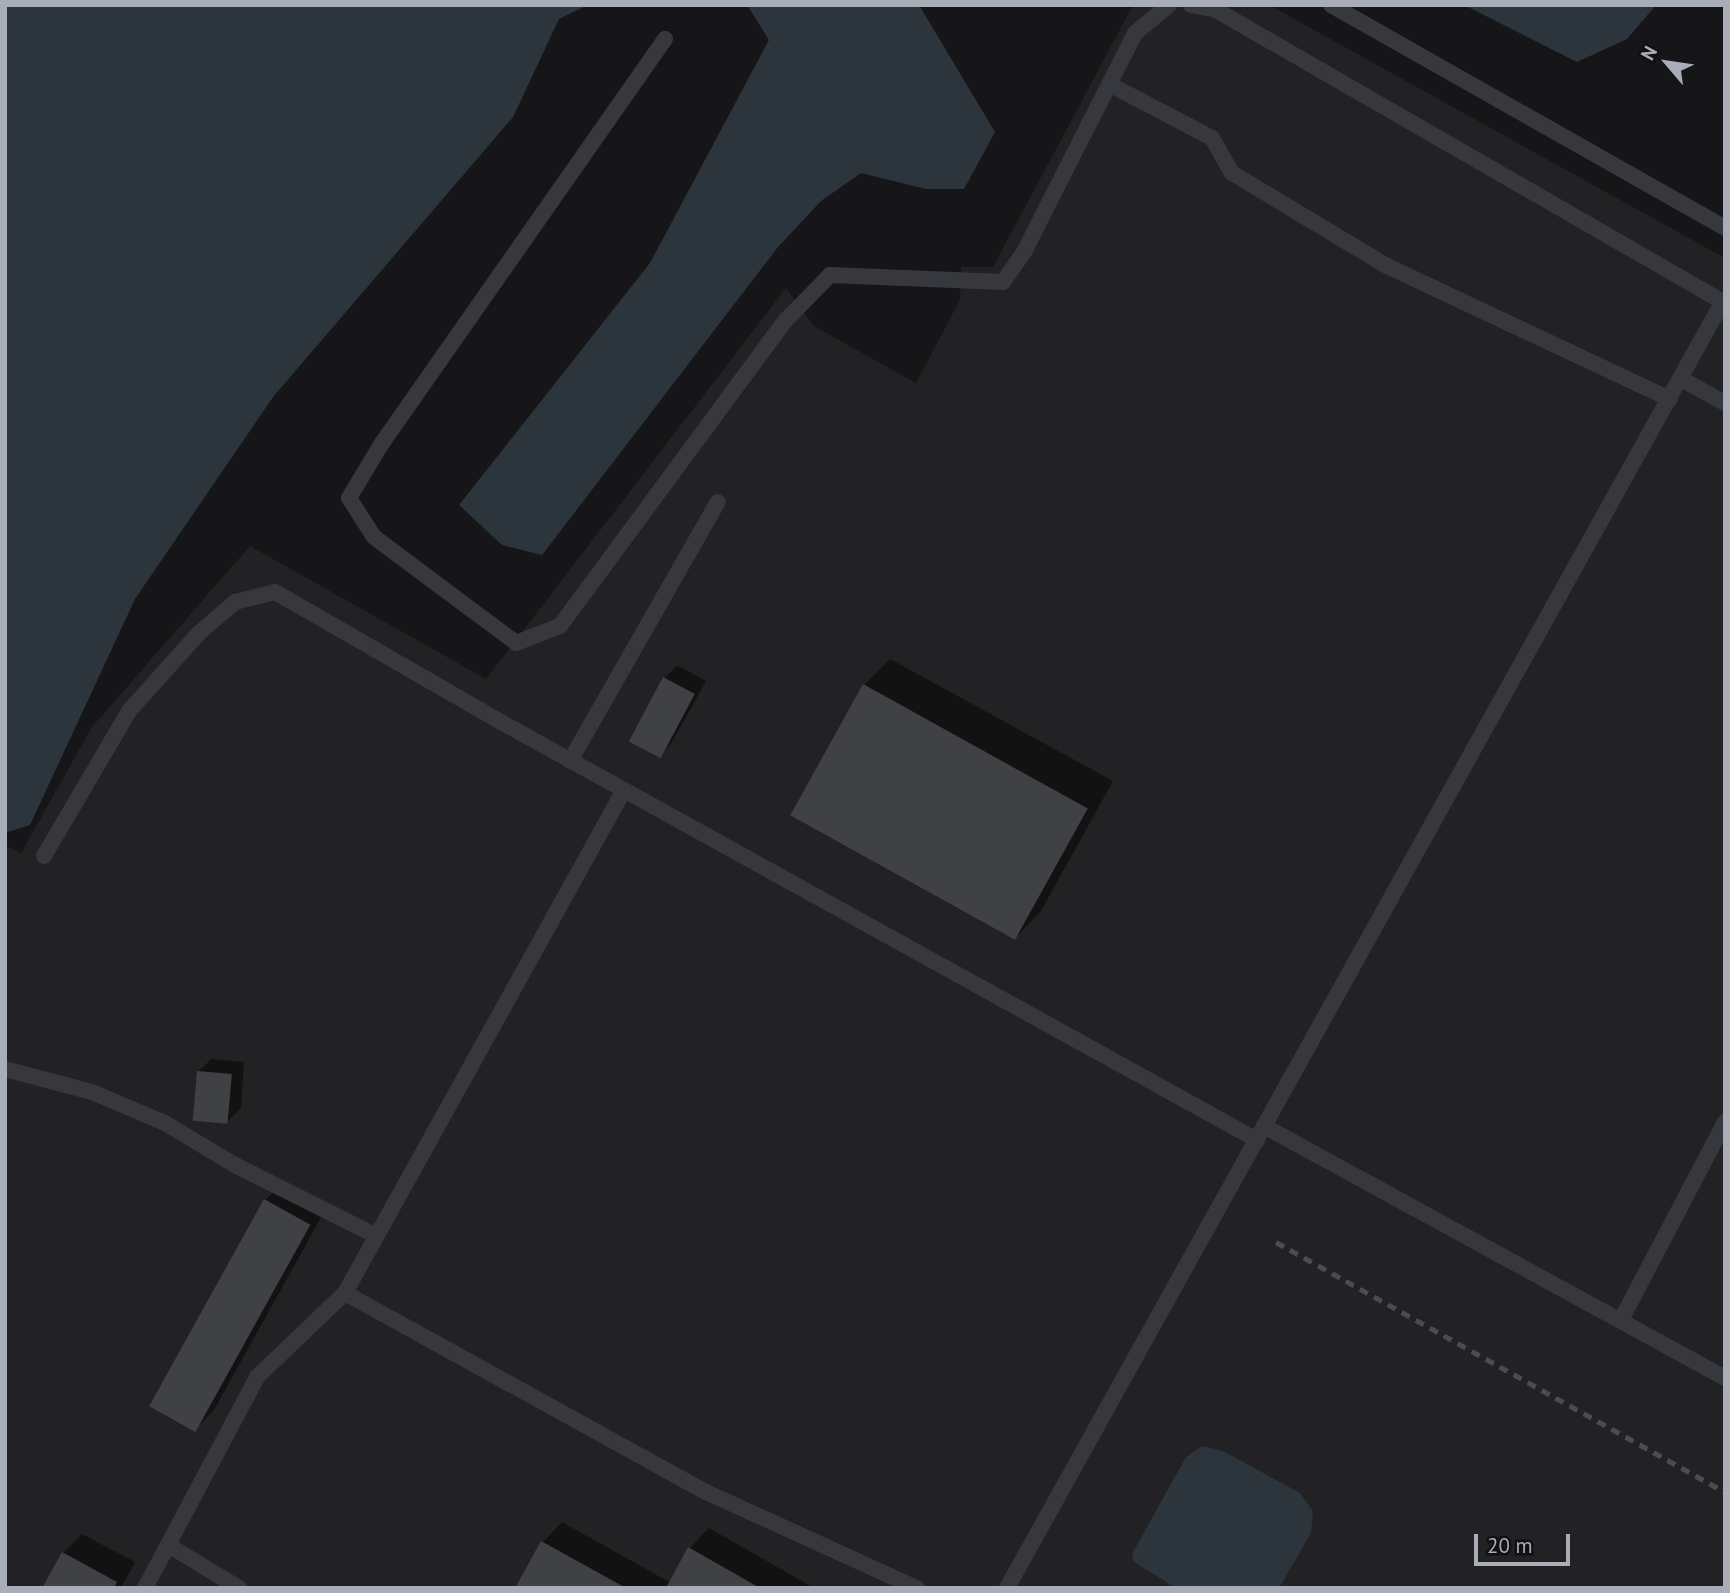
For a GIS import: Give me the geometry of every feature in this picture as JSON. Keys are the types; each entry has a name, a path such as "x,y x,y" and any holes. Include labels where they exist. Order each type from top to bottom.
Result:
{"lane":[{"path":"665,39 382,443 349,498 374,537 516,643 560,626 786,320 830,275 1003,282 1025,250 1135,33 1168,5"},
{"path":"1007,1588 1723,303 1216,9 1191,5"},
{"path":"1331,5 1725,228"},
{"path":"1109,84 1212,138 1232,173 1385,265 1670,398"},
{"path":"1681,379 1725,403"},
{"path":"570,761 718,502"},
{"path":"44,856 129,711 199,634 235,602 275,592 570,761 1261,1133 1621,1320 1725,1378"},
{"path":"145,1588 257,1377 345,1293 624,790"},
{"path":"5,1069 92,1092 165,1123 235,1165 375,1235"},
{"path":"1621,1320 1725,1122"},
{"path":"345,1293 706,1492 918,1588"},
{"path":"168,1545 239,1588"}],"shaded area":[{"path":"5,5 588,5 559,19 513,117 273,397 135,599 30,825 5,833"},
{"path":"747,5 919,5 995,132 964,189 926,189 861,173 821,201 778,247 542,555 502,545 459,505 650,263 769,40"},
{"path":"1133,5 1269,5 1725,258 1725,1588 5,1588 5,845 21,853 92,727 250,546 486,679 786,288 814,326 916,383 960,300 961,267 993,267"},
{"path":"1464,5 1656,5 1627,39 1577,62"},
{"path":"1202,1446 1223,1451 1300,1493 1313,1511 1311,1533 1279,1588 1176,1588 1134,1562 1132,1554 1186,1457"}],"building":[{"path":"663,677 695,694 661,758 629,741"},
{"path":"863,684 1088,809 1015,940 790,815"},
{"path":"197,1071 232,1074 228,1124 193,1121"},
{"path":"264,1199 310,1225 195,1432 149,1406"},
{"path":"541,1541 626,1588 515,1588"},
{"path":"688,1547 760,1588 666,1588"},
{"path":"62,1552 117,1582 114,1588 42,1588"}],"railway":[{"path":"1276,1242 1725,1492"}]}
